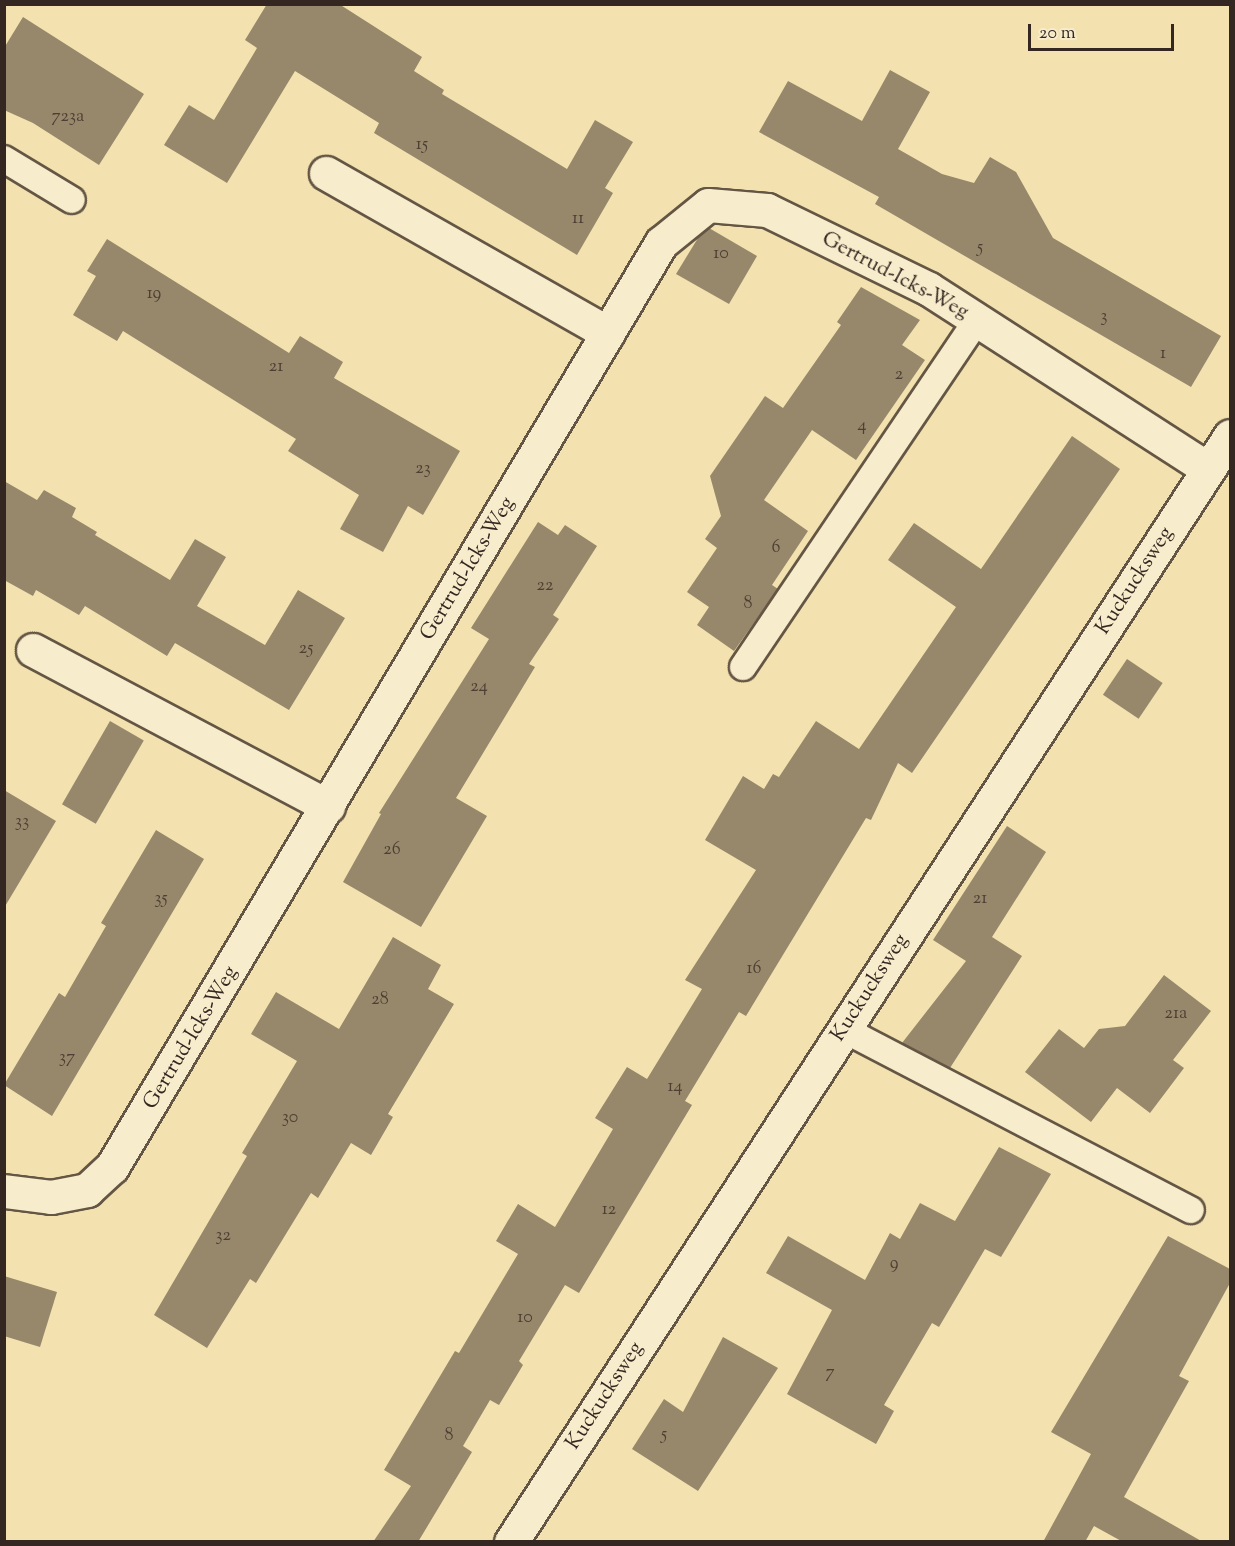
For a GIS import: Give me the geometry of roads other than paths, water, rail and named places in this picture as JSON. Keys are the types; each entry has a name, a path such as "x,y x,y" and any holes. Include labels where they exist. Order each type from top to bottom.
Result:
{"street":[{"path":"326,173 608,333"},
{"name":"Gertrud-Icks-Weg","path":"4,1191 51,1197 87,1190 112,1167 661,243 708,205 767,210 930,289 1208,469"},
{"name":"Kuckucksweg","path":"511,1542 1230,436"},
{"path":"33,650 328,806"}],"lane":[{"path":"4,159 72,200"},
{"path":"743,667 977,320"},
{"path":"843,1029 1191,1210"}]}
